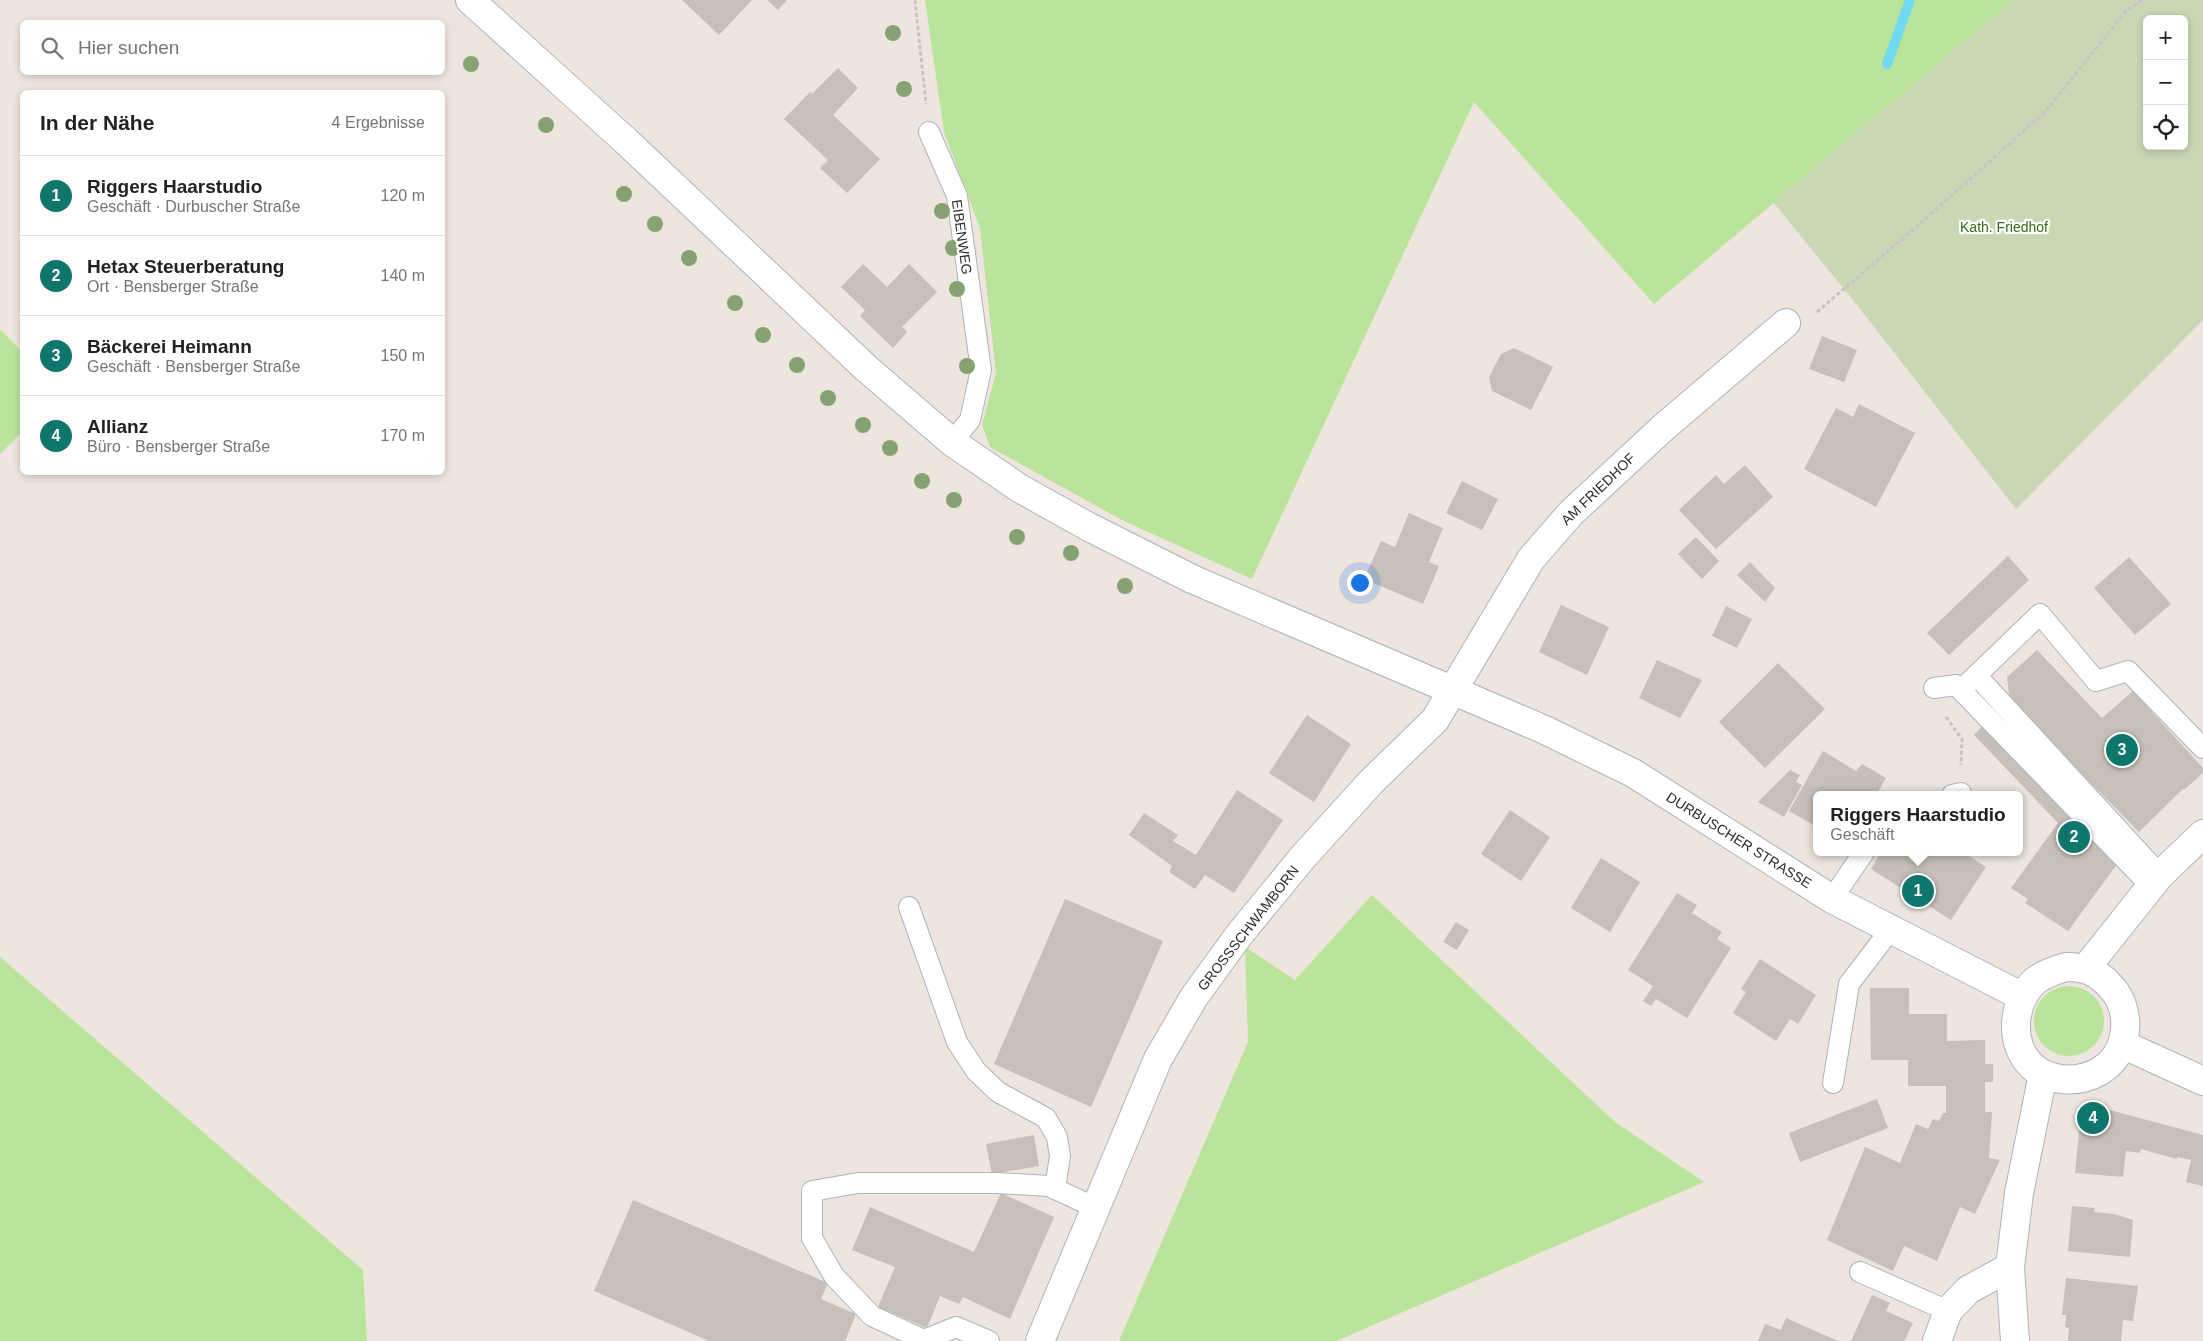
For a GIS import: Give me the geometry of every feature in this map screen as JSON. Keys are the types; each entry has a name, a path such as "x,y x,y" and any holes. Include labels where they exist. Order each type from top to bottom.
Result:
{"main road":[{"name":"DURBUSCHER STRASSE","path":"470,0 627,142 866,368 952,442 1019,488 1097,532 1192,578 1545,730 1633,773 1832,898 2023,997"},
{"name":"AM FRIEDHOF","path":"1451,691 1532,559 1571,513 1671,421 1786,323"},
{"name":"GROSSSCHWAMBORN","path":"1040,1341 1158,1059 1194,997 1239,935 1303,857 1371,782 1435,720 1451,691"},
{"path":"2086,968 2156,880 2203,834"},
{"path":"2066,967 2086,968 2105,980 2118,995 2125,1012 2126,1028 2122,1044 2113,1059 2101,1070 2070,1080 2056,1079 2043,1074 2031,1066 2019,1046 2016,1032 2018,1010 2023,997 2035,982 2050,972 2066,967"},
{"path":"2122,1044 2203,1081"},
{"path":"2015,1341 2010,1267 2019,1193 2043,1074"},
{"path":"1937,1341 1948,1311 1968,1290 2010,1267"}],"lane":[{"name":"EIBENWEG","path":"929,132 957,196 981,370 970,420 952,442"},
{"path":"1961,690 2040,614 2096,681 2128,671 2203,748"},
{"path":"1976,676 2156,880"},
{"path":"1934,688 1956,685 2156,880"},
{"path":"1832,898 1861,856"},
{"path":"909,908 957,1042 976,1071 998,1092 1046,1118 1057,1137 1060,1156 1055,1189"},
{"path":"1833,1083 1849,984 1891,929"},
{"path":"989,1341 956,1327 924,1340 872,1316 834,1276 812,1238 812,1191 868,1183 998,1183 1049,1186 1096,1208"},
{"path":"1860,1272 1948,1311"}],"path":[{"path":"915,0 929,132"},
{"path":"1786,323 1810,317 1854,281 2045,112 2126,10 2142,0"},
{"path":"1948,723 1962,739"}],"green space":[{"path":"925,0 2014,0 1654,304 1474,102 1252,579 1122,520 990,447 982,425 996,373 980,228 944,132"},
{"name":"Kath. Friedhof","path":"2014,0 2203,0 2203,320 2016,509 1853,300 1773,202"},
{"path":"0,329 20,350 20,434 0,454"},
{"path":"1372,895 1615,1122 1704,1182 1336,1341 1119,1341 1248,1042 1245,947 1295,980"},
{"path":"0,957 363,1270 367,1341 0,1341"},
{"path":"2076,986 2089,992 2098,1001 2102,1007 2104,1021 2102,1035 2094,1046 2083,1054 2062,1056 2055,1054 2044,1046 2036,1035 2034,1014 2036,1007 2044,996 2055,988"}],"building":[{"path":"682,0 752,0 719,35"},
{"path":"767,0 787,0 778,10"},
{"path":"838,68 858,88 833,115 880,159 847,193 820,168 828,160 784,119 810,92 812,94"},
{"path":"863,264 887,287 909,264 937,292 902,327 907,332 893,348 860,316 865,310 841,287"},
{"path":"1822,336 1857,350 1844,382 1809,369"},
{"path":"1514,348 1553,367 1531,410 1492,391 1489,377 1501,354"},
{"path":"1859,404 1915,433 1876,507 1804,469 1836,408 1853,417"},
{"path":"1745,465 1773,497 1716,549 1679,510 1716,475 1724,484"},
{"path":"1462,481 1498,499 1482,530 1446,513"},
{"path":"1409,513 1443,528 1429,562 1439,566 1423,604 1364,579 1381,541 1395,547"},
{"path":"1696,537 1719,561 1702,579 1678,554"},
{"path":"2008,556 2029,580 1949,655 1927,633"},
{"path":"2129,557 2171,604 2135,635 2094,588"},
{"path":"1750,562 1775,588 1765,602 1737,575"},
{"path":"1561,605 1609,627 1587,675 1539,652"},
{"path":"1726,606 1752,619 1737,648 1712,636"},
{"path":"2037,650 2102,718 2133,691 2203,768 2203,773 2183,789 2139,832 2010,701 2007,677"},
{"path":"1657,660 1702,680 1680,718 1639,698"},
{"path":"1778,663 1825,709 1765,768 1719,722"},
{"path":"1307,715 1351,744 1314,802 1269,773"},
{"path":"1987,721 2118,863 2068,931 2025,903 2028,899 2011,888 2058,823 1974,735"},
{"path":"1823,751 1856,771 1862,764 1886,778 1878,791 1813,791 1813,825 1789,811"},
{"path":"1790,770 1800,775 1796,782 1802,785 1784,817 1758,802"},
{"path":"1237,790 1283,820 1234,893 1205,875 1195,889 1169,872 1172,866 1129,835 1144,813 1178,835 1173,841 1196,855"},
{"path":"1510,810 1550,837 1521,881 1481,854"},
{"path":"1879,856 1969,856 1986,867 1951,920 1871,869"},
{"path":"1601,858 1640,882 1610,932 1571,908"},
{"path":"1677,893 1697,905 1692,913 1722,932 1717,939 1731,948 1687,1018 1656,999 1651,1006 1643,1001 1653,986 1628,970"},
{"path":"1065,899 1163,941 1091,1107 994,1064"},
{"path":"1456,922 1469,930 1457,950 1443,942"},
{"path":"1760,959 1816,995 1798,1024 1790,1019 1776,1041 1733,1013 1746,992 1741,989"},
{"path":"1870,988 1909,988 1909,1014 1947,1014 1947,1041 1985,1040 1985,1064 1993,1064 1993,1082 1985,1082 1985,1112 1992,1112 1989,1158 2000,1160 1975,1214 1960,1207 1937,1261 1904,1246 1893,1271 1827,1240 1865,1147 1900,1163 1916,1124 1928,1129 1933,1119 1939,1121 1943,1113 1946,1113 1946,1086 1908,1086 1908,1060 1871,1060"},
{"path":"1877,1099 1888,1128 1800,1162 1789,1133"},
{"path":"2091,1105 2203,1135 2203,1186 2186,1182 2191,1160 2177,1157 2177,1159 2141,1149 2140,1153 2126,1151 2123,1177 2075,1173 2081,1112"},
{"path":"1034,1135 1039,1166 992,1174 986,1144"},
{"path":"1001,1193 1054,1217 1010,1319 963,1297 959,1304 940,1296 927,1328 878,1307 895,1267 852,1250 870,1207 974,1252"},
{"path":"633,1200 828,1283 821,1299 856,1314 845,1341 709,1341 594,1291"},
{"path":"2072,1206 2095,1208 2094,1212 2114,1214 2133,1220 2130,1257 2068,1251"},
{"path":"2066,1278 2138,1286 2133,1321 2123,1320 2121,1341 2068,1341 2069,1328 2065,1327 2066,1315 2062,1315"},
{"path":"1872,1295 1890,1303 1886,1311 1913,1323 1904,1341 1851,1341"},
{"path":"1786,1318 1838,1341 1758,1341 1765,1324 1781,1330"}],"waterway":[{"path":"1887,64 1910,0"}],"place":[{"name":"Bäckerei Heimann","path":"2122,750"},
{"name":"Hetax Steuerberatung","path":"2074,837"},
{"name":"Riggers Haarstudio","path":"1918,891"},
{"name":"Allianz","path":"2093,1118"}]}
